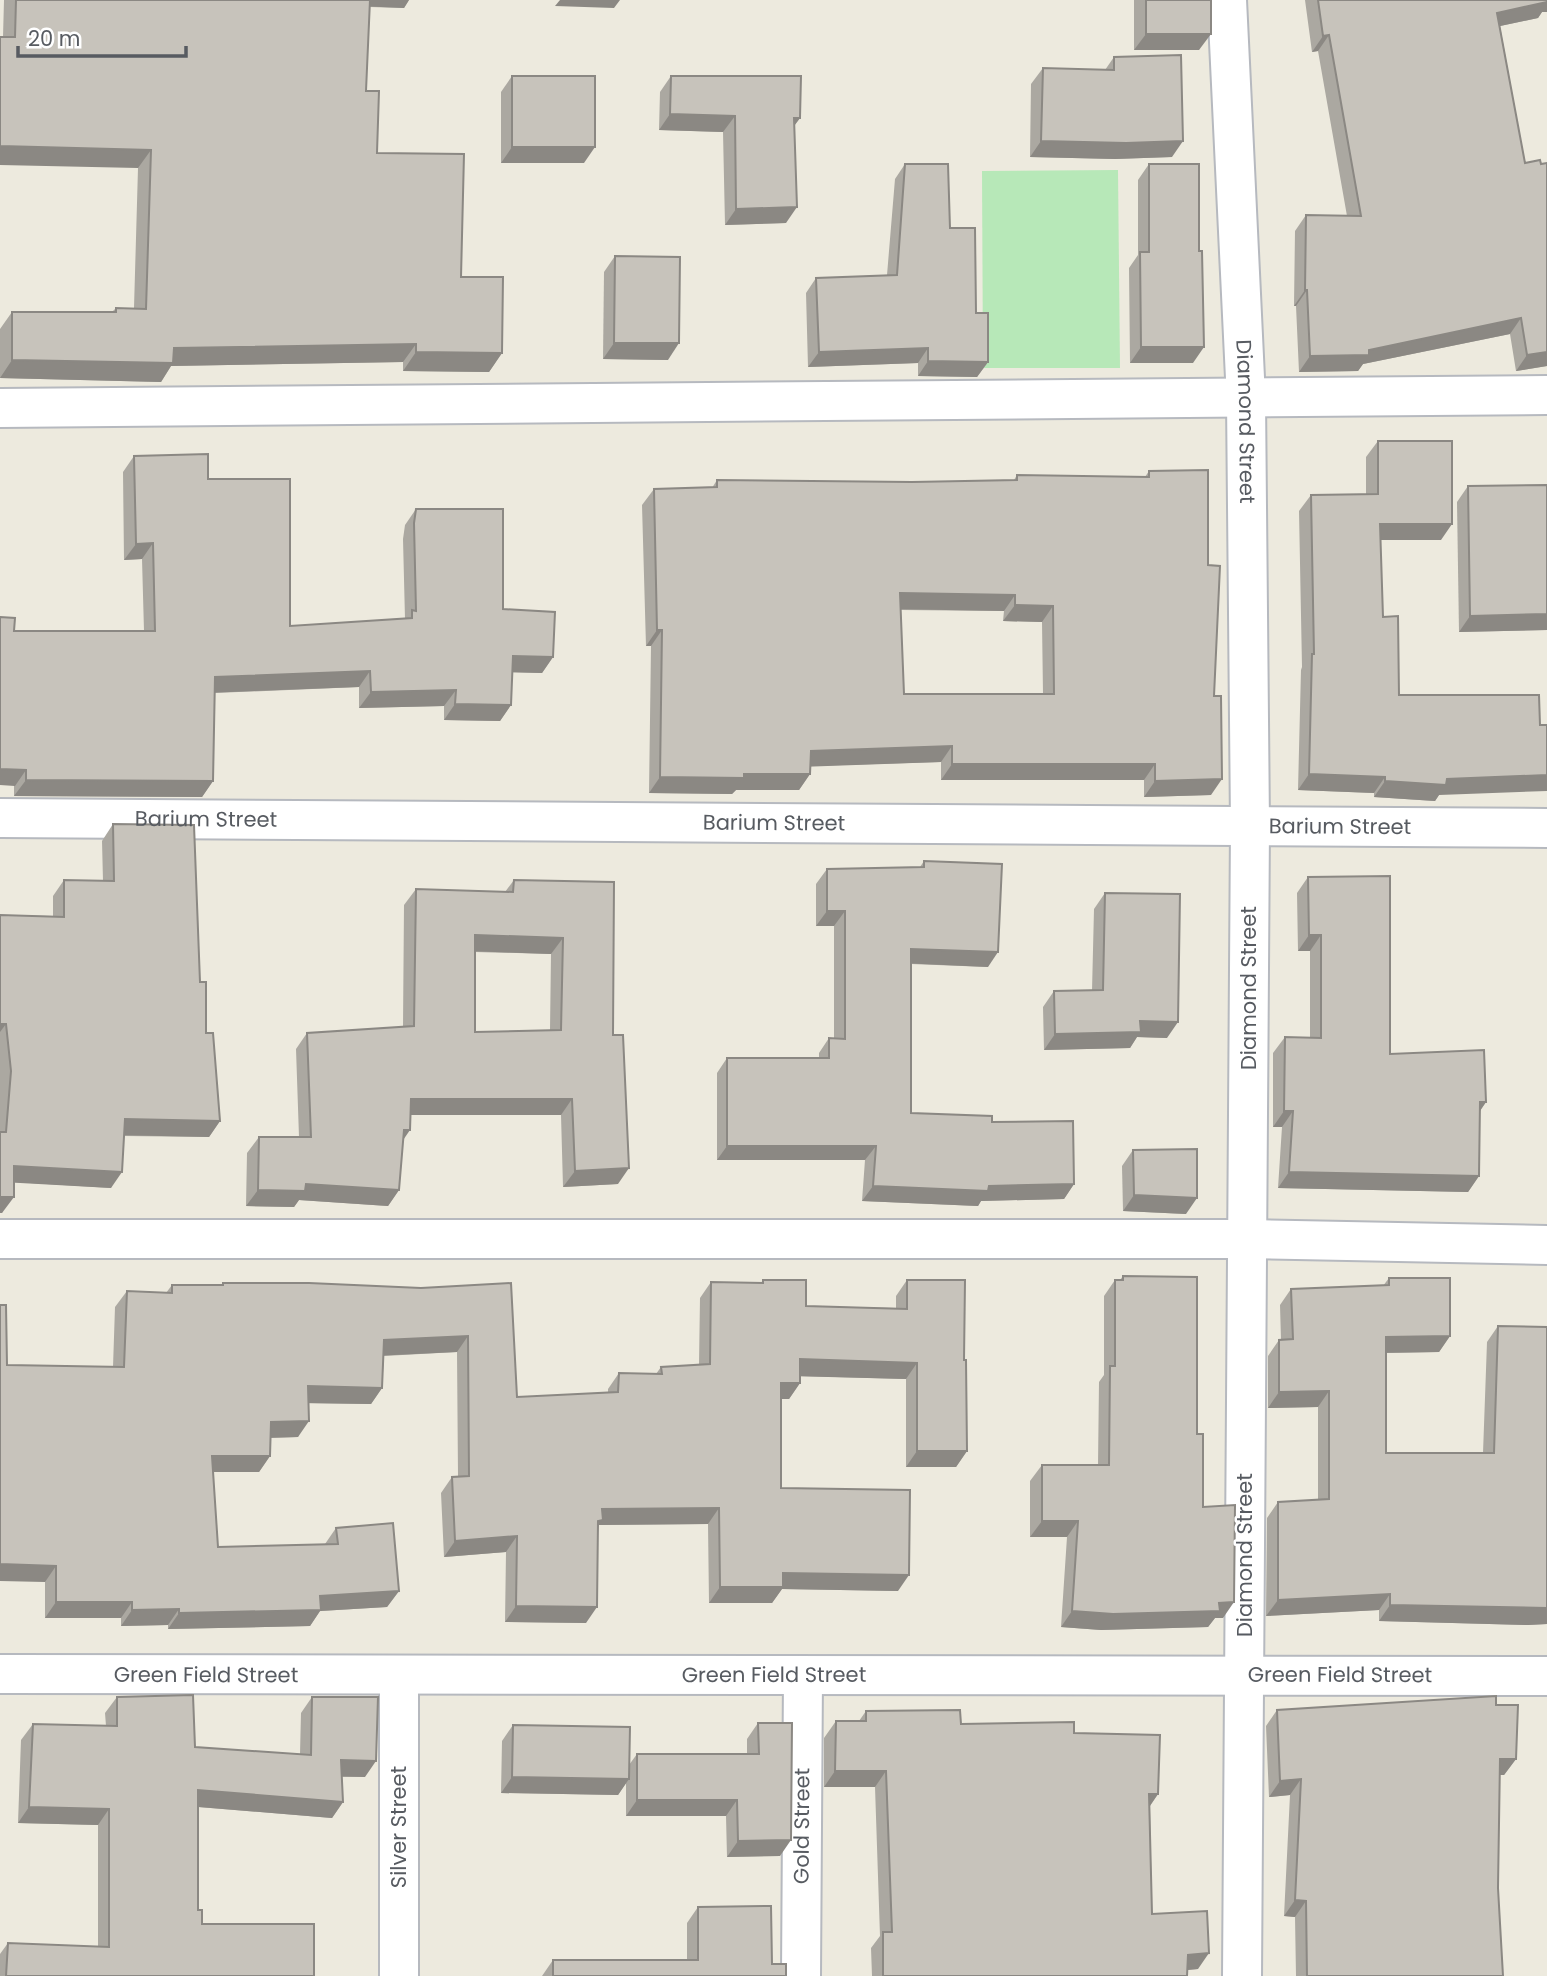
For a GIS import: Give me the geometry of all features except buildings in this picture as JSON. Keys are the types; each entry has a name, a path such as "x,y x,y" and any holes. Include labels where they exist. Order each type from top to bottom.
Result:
{"street":[{"name":"Diamond Street","path":"1227,0 1246,399 1250,826 1242,1976"},
{"path":"0,408 1547,395"},
{"name":"Barium Street","path":"0,818 1547,828"},
{"path":"0,1239 1247,1239 1547,1245"},
{"name":"Green Field Street","path":"0,1674 399,1677 1244,1674 1547,1676"},
{"name":"Gold Street","path":"801,1976 803,1675"},
{"name":"Silver Street","path":"398,1976 399,1677"}],"green space":[{"path":"1118,170 1120,368 983,368 982,171"}]}
